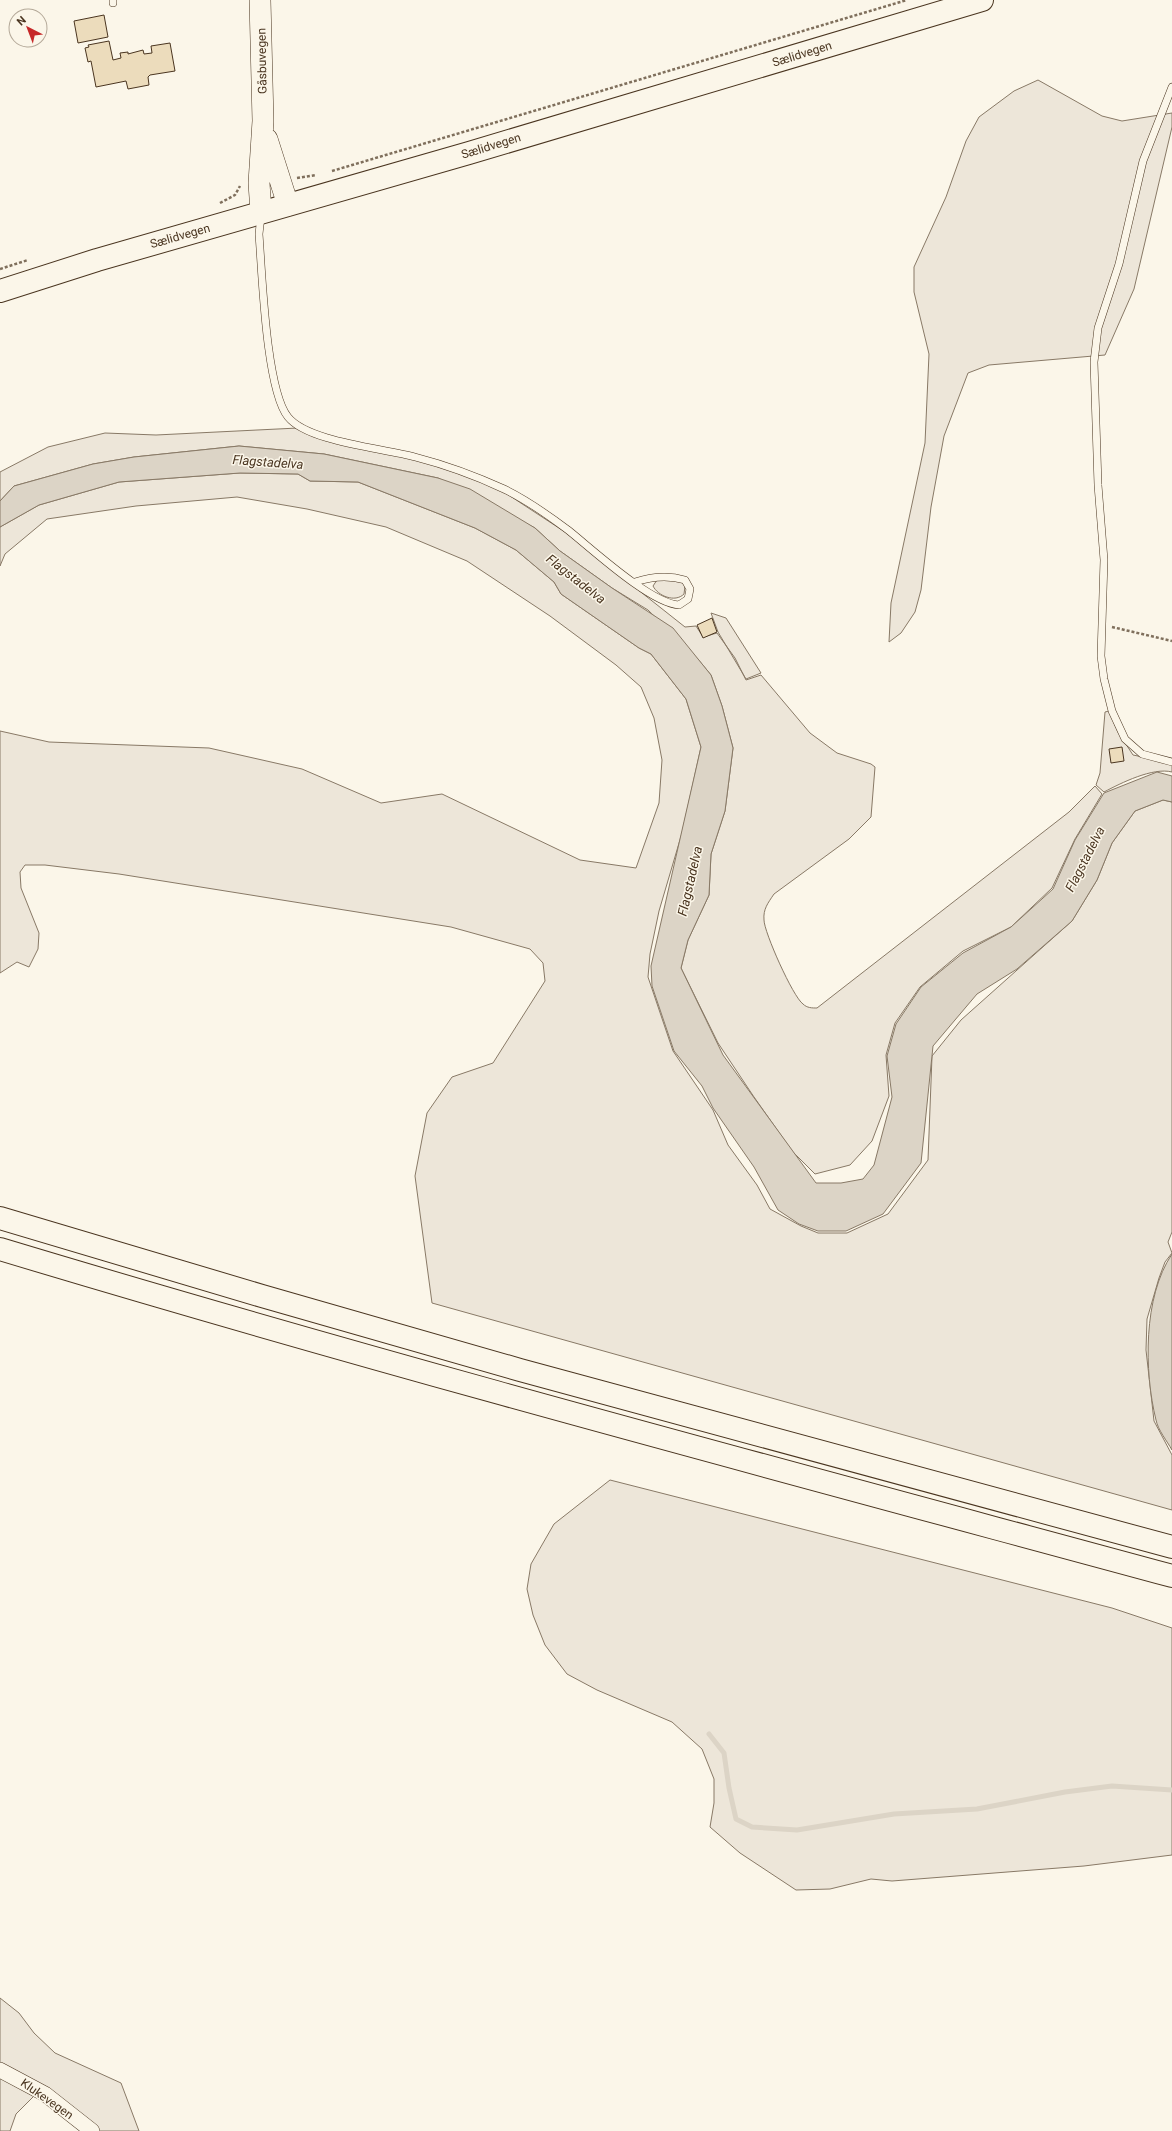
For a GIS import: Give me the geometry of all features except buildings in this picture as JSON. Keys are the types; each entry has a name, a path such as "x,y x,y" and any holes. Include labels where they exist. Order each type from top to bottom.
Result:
{"main road":[{"name":"Gåsbuvegen","path":"260,0 263,121 259,183 262,212"},
{"name":"Sælidvegen","path":"0,291 262,212 982,0"},
{"name":"Gåsbuvegen","path":"263,121 288,205"},
{"path":"0,1218 262,1296 520,1370 1172,1547"},
{"path":"0,1249 157,1296 488,1390 1172,1576"}],"street":[{"name":"Klukevegen","path":"0,2070 45,2094 92,2131"}],"lane":[{"path":"1172,87 1143,161 1127,233 1096,339 1094,383 1098,485 1104,560 1101,656 1104,679 1112,711 1125,739 1142,754 1172,762"},
{"path":"262,212 259,234 273,373 282,407 294,423 315,434 434,462 477,477 506,490 552,518 608,564 635,582 669,604 679,605 688,599 690,589 684,580 674,577 635,582"}],"path":[{"path":"330,171 907,0"},
{"path":"280,180 322,174"},
{"path":"238,190 259,183"},
{"path":"1102,624 1172,641"}],"shaded area":[{"path":"1038,80 1102,116 1122,121 1172,113 1172,127 1134,289 1105,355 989,365 968,373 944,436 931,507 921,590 915,612 901,633 889,642 891,603 925,443 929,354 914,292 914,267 946,197 966,141 979,117 1014,91"},
{"path":"298,428 444,465 501,490 565,532 685,627 696,626 703,637 717,633 735,658 746,680 761,675 810,733 837,753 871,764 875,767 871,817 849,839 774,894 765,909 765,927 774,950 786,978 798,999 806,1006 817,1008 1069,812 1095,786 1102,794 1075,839 1052,888 1011,927 963,951 920,987 895,1023 886,1055 889,1096 872,1141 850,1165 815,1174 792,1151 718,1043 681,968 688,940 709,895 711,854 725,811 733,748 722,706 711,675 697,658 648,610 612,588 560,551 535,528 438,478 324,454 239,446 134,457 93,464 14,486 0,501 0,472 48,447 105,433 156,435"},
{"path":"240,473 298,474 310,481 358,482 475,528 516,550 554,582 561,594 639,648 651,654 686,699 701,747 682,833 659,911 650,954 648,977 673,1051 713,1110 728,1145 757,1185 770,1209 801,1226 818,1233 847,1233 888,1214 928,1160 932,1056 961,1020 1072,921 1097,880 1112,843 1135,811 1163,800 1172,802 1172,1232 1168,1242 1172,1253 1165,1262 1147,1319 1146,1350 1154,1421 1172,1455 1172,1510 432,1303 415,1176 427,1113 452,1077 493,1063 545,981 543,963 530,949 451,927 119,874 45,865 25,865 20,872 21,888 39,933 38,949 29,967 17,962 0,973 0,731 49,742 209,748 302,769 381,803 442,794 580,860 636,868 659,803 662,760 654,718 641,687 616,665 550,616 467,561 386,527 307,509 237,497 136,506 47,519 5,554 0,566 0,527 39,505 119,482"},
{"path":"682,579 685,586 684,594 676,598 667,597 659,593 653,586 657,580"},
{"path":"711,613 726,618 761,673 746,679 718,632"},
{"path":"1109,711 1118,732 1133,755 1172,763 1172,772 1164,771 1147,774 1128,780 1104,792 1096,785 1100,773 1105,712"},
{"path":"610,1480 1112,1608 1172,1628 1172,1855 1084,1866 892,1881 871,1879 830,1889 796,1890 740,1853 710,1827 714,1803 714,1779 702,1749 672,1722 597,1690 567,1674 545,1645 533,1615 527,1589 531,1564 554,1524"},
{"path":"0,1998 19,2013 34,2033 55,2053 121,2083 139,2131 99,2131 78,2114 0,2065"},
{"path":"0,2076 36,2094 16,2114 10,2131 0,2131"}],"water":[{"name":"Flagstadelva","path":"239,446 324,454 438,478 470,489 535,528 560,551 612,588 673,628 711,675 722,706 733,748 725,811 711,854 709,895 688,940 681,968 723,1055 816,1183 841,1183 863,1179 874,1165 892,1097 887,1056 896,1024 921,987 963,953 1011,927 1053,889 1075,840 1104,793 1157,772 1172,776 1172,802 1163,800 1135,811 1112,843 1097,880 1072,921 1017,969 977,994 933,1046 921,1163 883,1214 846,1231 818,1231 799,1224 778,1210 754,1167 713,1108 702,1086 674,1051 652,986 651,966 701,747 686,699 651,654 639,648 561,594 554,582 516,550 475,528 358,482 310,481 298,474 240,473 119,482 39,505 0,527 0,501 14,486 93,464 134,457"},
{"path":"1172,1254 1172,1450 1157,1424 1149,1379 1148,1357 1151,1312 1162,1271"}],"waterway":[{"path":"709,1734 724,1753 729,1788 736,1819 752,1827 797,1830 894,1814 977,1809 1065,1792 1112,1786 1172,1790"}]}
